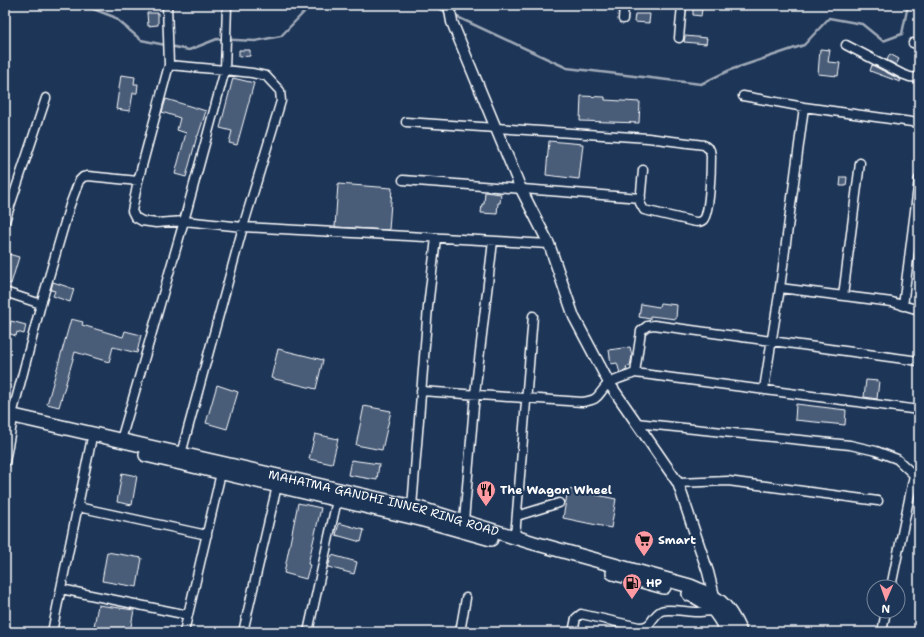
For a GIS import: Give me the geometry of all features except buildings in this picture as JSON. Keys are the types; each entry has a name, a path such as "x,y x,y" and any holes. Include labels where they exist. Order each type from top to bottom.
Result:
{"main road":[{"name":"MAHATMA GANDHI INNER RING ROAD","path":"9,419 121,440 412,507 690,586 714,605 727,632"},
{"name":"MAHATMA GANDHI INNER RING ROAD","path":"9,419 91,442 420,519 687,594 714,605 727,607 740,632"}],"street":[{"path":"167,5 169,65 138,181 132,211 135,217 142,221 156,223 184,221 243,227 549,244"},
{"path":"121,440 184,221 225,70 227,5"},
{"path":"449,5 452,22 521,190 549,244 574,317 609,384 678,483 708,572 714,605 695,612 664,610 657,614 646,627 639,627 581,614 576,618 573,632"},
{"path":"623,19 624,5"},
{"path":"679,38 682,5"},
{"path":"846,45 902,74 919,78"},
{"path":"169,65 252,73 266,76 280,91 281,101 243,227 181,454"},
{"path":"743,96 804,107 919,123"},
{"path":"5,221 46,98"},
{"path":"764,389 780,288 804,107"},
{"path":"406,122 648,138 704,145 710,150 712,156 707,215 704,220 699,222 647,212 642,208 640,198 643,170"},
{"path":"843,296 860,163"},
{"path":"5,462 9,419 70,205 79,181 88,176 138,181"},
{"path":"903,306 919,179"},
{"path":"403,180 640,198"},
{"path":"412,507 428,307 436,238"},
{"path":"464,522 475,394 493,241"},
{"path":"780,288 892,302 919,310"},
{"path":"5,292 41,304"},
{"path":"515,537 533,316"},
{"path":"636,373 641,331 647,326 654,324 919,361"},
{"path":"421,390 582,402 592,400 599,396 609,384 636,373 919,410"},
{"path":"636,423 850,445 876,451 897,459 917,475 893,579"},
{"path":"52,632 91,442"},
{"path":"184,632 221,473"},
{"path":"678,483 728,481 878,501"},
{"path":"243,632 277,486"},
{"path":"308,632 337,500"},
{"path":"516,516 559,504"},
{"path":"78,507 207,535"},
{"path":"61,589 188,615"},
{"path":"460,632 466,598"},
{"path":"882,632 884,619"}],"waterway":[{"path":"83,5 114,17 141,40 189,50 217,39 255,41 281,36 311,5"},
{"path":"431,5 447,12"},
{"path":"453,15 567,68 701,84 730,70 804,45 829,18 862,24 883,41 902,34 908,5"}],"place":[{"name":"The Wagon Wheel","path":"486,507"},
{"name":"Smart","path":"644,557"},
{"name":"HP","path":"632,600"}]}
